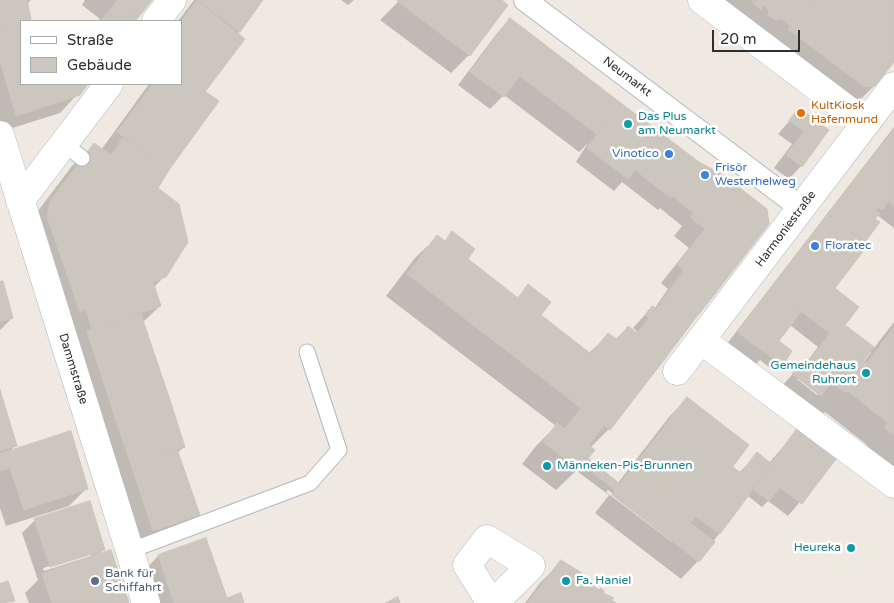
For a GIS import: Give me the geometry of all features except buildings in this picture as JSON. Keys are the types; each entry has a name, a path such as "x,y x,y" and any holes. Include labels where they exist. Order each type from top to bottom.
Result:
{"street":[{"path":"157,20 172,0"},
{"name":"Neumarkt","path":"524,0 801,208"},
{"path":"702,0 865,123"},
{"path":"20,201 73,151 108,85"},
{"name":"Harmoniestraße","path":"677,371 894,86"},
{"name":"Dammstraße","path":"0,135 146,603"},
{"path":"701,340 894,484"}],"lane":[{"path":"129,551 310,483 339,450 307,352"}],"place":[{"name":"KultKiosk Hafenmund","path":"801,113"},
{"name":"Das Plus am Neumarkt","path":"628,124"},
{"name":"Vinotico","path":"669,154"},
{"name":"Frisör Westerhelweg","path":"705,175"},
{"name":"Floratec","path":"815,246"},
{"name":"Gemeindehaus Ruhrort","path":"866,373"},
{"name":"Männeken-Pis-Brunnen","path":"547,466"},
{"name":"Heureka","path":"851,548"},
{"name":"Bank für Schiffahrt","path":"95,581"},
{"name":"Fa. Haniel","path":"566,581"}]}
